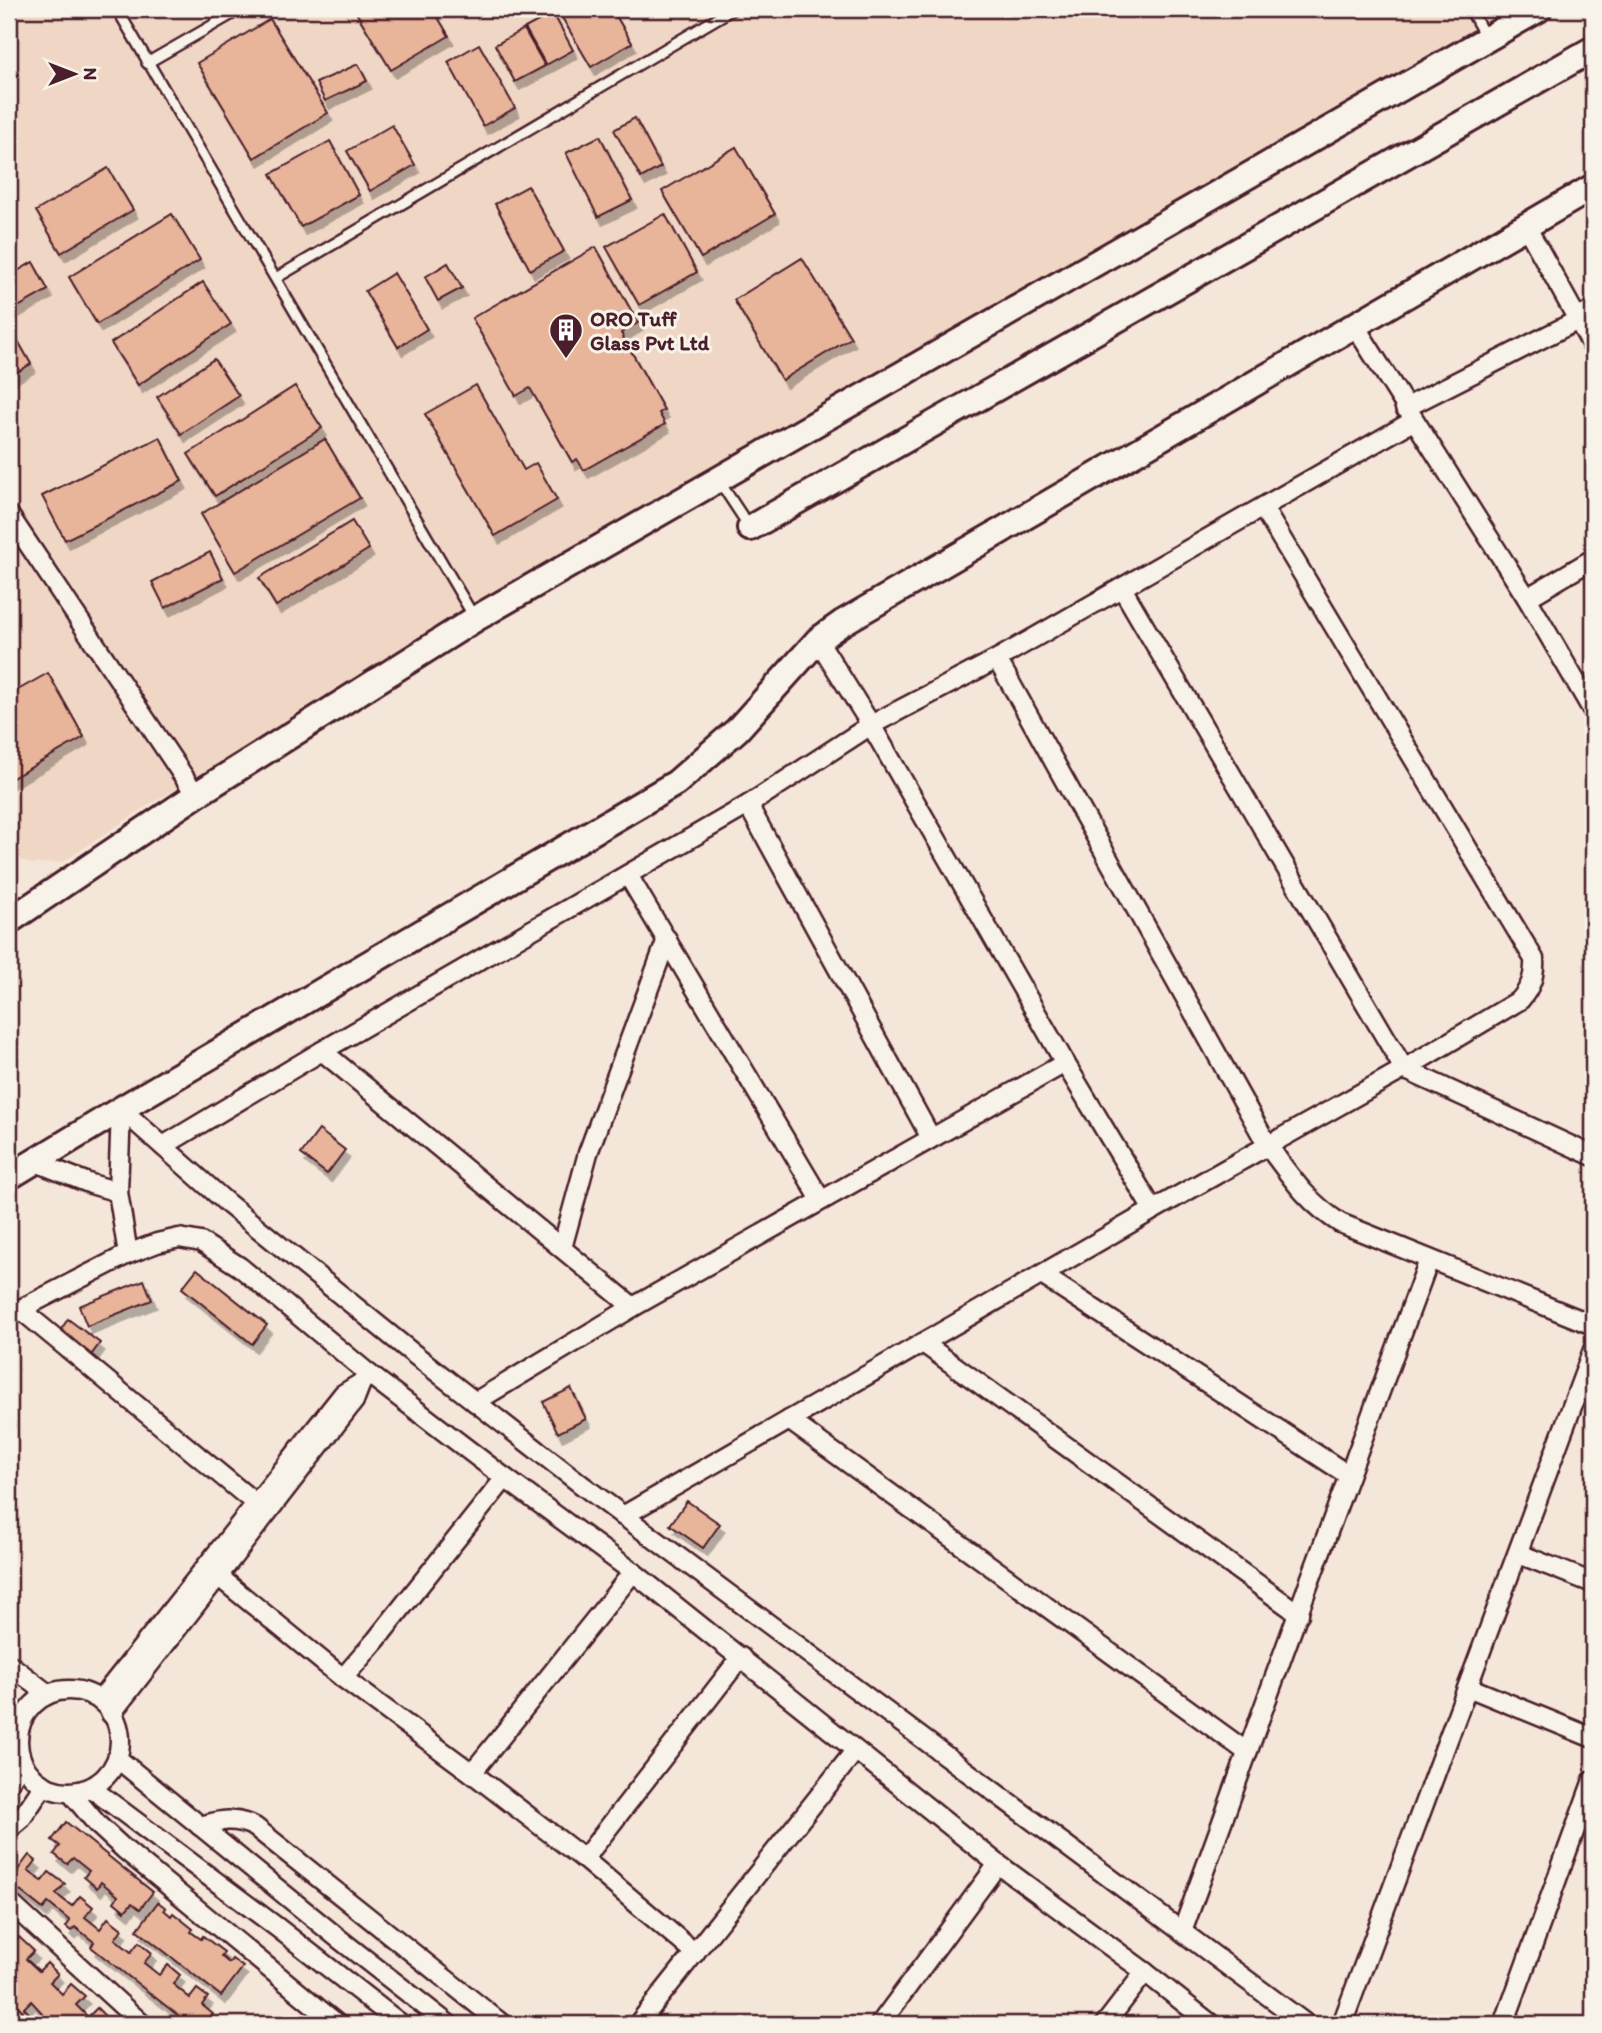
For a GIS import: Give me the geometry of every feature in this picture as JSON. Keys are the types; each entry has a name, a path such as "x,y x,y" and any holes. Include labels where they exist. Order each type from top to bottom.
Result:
{"main road":[{"path":"9,921 196,794 475,619 1539,9"},
{"path":"750,528 1593,49"},
{"path":"9,1178 33,1161 676,783 737,730 818,640 854,616 1593,187"}],"street":[{"path":"1526,226 1593,347"},
{"path":"163,1146 748,805 871,724 997,659 1263,508 1409,414 1578,320 1593,309"},
{"path":"1355,326 1527,598 1593,711"},
{"path":"623,1516 1153,1209 1404,1069 1520,1000 1528,990 1535,974 1534,959 1263,508"},
{"path":"9,515 196,794"},
{"path":"1527,598 1593,559"},
{"path":"1122,588 1404,1069 1593,1156"},
{"path":"818,640 871,724 1065,1063 1153,1209"},
{"path":"997,659 1268,1146 1308,1199 1340,1223 1593,1325"},
{"path":"748,805 931,1138"},
{"path":"628,875 821,1200"},
{"path":"562,1248 588,1153 667,939"},
{"path":"322,1051 633,1307"},
{"path":"475,1402 633,1307 1065,1063"},
{"path":"121,1109 228,1203 475,1402 623,1516 1306,2024"},
{"path":"121,1109 118,1192 128,1254"},
{"path":"33,1161 118,1192"},
{"path":"255,1503 14,1312 157,1242 179,1238 201,1242 240,1267 365,1378 633,1572 998,1864 1211,2024"},
{"path":"1182,1932 1429,1260"},
{"path":"1042,1275 1348,1475"},
{"path":"923,1343 1299,1614"},
{"path":"1342,2024 1593,1350"},
{"path":"106,1707 255,1503 343,1394 365,1378"},
{"path":"106,1707 218,1576 354,1401 365,1378"},
{"path":"789,1420 1247,1752"},
{"path":"343,1678 505,1478"},
{"path":"1518,1554 1593,1583"},
{"path":"472,1773 633,1572"},
{"path":"218,1576 343,1678 584,1859 695,1953"},
{"path":"584,1859 741,1657"},
{"path":"9,1664 48,1694"},
{"path":"1468,1687 1593,1738"},
{"path":"67,1689 87,1692 106,1707 116,1720 121,1739 118,1759 107,1776 91,1788 71,1793 51,1790 34,1779 22,1762 15,1718 48,1694 67,1689"},
{"path":"638,2024 855,1751"},
{"path":"118,1759 448,2024"},
{"path":"9,1783 22,1762"},
{"path":"1504,2024 1593,1780"},
{"path":"9,1829 21,1819 44,1785"},
{"path":"91,1788 401,2024"},
{"path":"71,1793 97,1824 124,1849 337,2024"},
{"path":"200,1826 219,1820 232,1820 255,1827 502,2024"},
{"path":"880,2024 998,1864"},
{"path":"9,1902 142,2024"},
{"path":"1105,2024 1145,1972"}],"lane":[{"path":"117,9 475,619"},
{"path":"147,63 242,9"},
{"path":"276,278 733,9"},
{"path":"1470,9 1486,39"},
{"path":"718,480 750,528"}],"shaded area":[{"path":"9,9 1522,9 482,606 144,808 63,862 31,864 12,856 9,851"}],"building":[{"path":"354,9 433,9 449,36 391,70"},
{"path":"557,9 612,9 632,43 591,67"},
{"path":"553,13 573,50 546,65 525,28"},
{"path":"270,19 328,113 254,158 197,63"},
{"path":"524,29 545,66 515,82 495,45"},
{"path":"479,44 515,108 483,126 448,62"},
{"path":"358,64 367,81 325,101 316,83"},
{"path":"635,118 661,167 641,178 614,130"},
{"path":"392,125 415,165 370,191 347,151"},
{"path":"600,136 632,200 598,217 566,153"},
{"path":"330,141 359,195 301,227 271,174"},
{"path":"736,147 775,214 701,258 662,191"},
{"path":"108,168 133,210 61,253 36,211"},
{"path":"528,186 564,251 530,270 495,204"},
{"path":"172,214 200,260 97,324 69,277"},
{"path":"665,214 697,272 639,305 606,247"},
{"name":"ORO Tuff Glass Pvt Ltd","path":"596,247 638,323 621,333 664,410 659,413 665,424 584,470 577,459 572,462 530,388 516,396 472,318"},
{"path":"802,258 851,338 782,380 734,300"},
{"path":"33,262 48,290 9,312 9,276"},
{"path":"448,263 462,288 438,301 425,277"},
{"path":"394,273 427,329 398,347 365,291"},
{"path":"203,282 231,324 138,385 111,343"},
{"path":"13,332 31,364 9,377 9,334"},
{"path":"214,359 239,396 181,434 157,397"},
{"path":"476,385 524,470 536,463 557,500 495,536 425,414"},
{"path":"295,386 322,428 215,496 188,454"},
{"path":"160,437 182,481 65,540 42,496"},
{"path":"325,439 360,498 235,572 201,514"},
{"path":"352,521 369,549 276,606 259,578"},
{"path":"210,552 223,578 165,608 152,582"},
{"path":"48,673 84,737 9,780 9,695"},
{"path":"319,1130 345,1150 327,1174 301,1154"},
{"path":"197,1269 267,1325 252,1344 182,1288"},
{"path":"144,1280 152,1300 87,1326 79,1306"},
{"path":"68,1319 100,1343 89,1358 58,1334"},
{"path":"571,1388 586,1419 558,1433 543,1402"},
{"path":"687,1501 720,1524 703,1548 670,1525"},
{"path":"66,1822 153,1892 140,1909 132,1903 125,1911 114,1902 118,1896 101,1882 97,1888 84,1877 89,1871 73,1858 67,1864 54,1854 60,1846 52,1840"},
{"path":"29,1855 36,1861 28,1871 42,1881 49,1872 65,1884 56,1894 72,1906 80,1896 93,1907 85,1917 100,1929 108,1918 122,1929 115,1939 131,1952 139,1942 152,1953 144,1963 159,1975 168,1965 180,1975 173,1984 190,1998 197,1989 208,1997 202,2005 213,2014 204,2024 189,2024 91,1947 94,1942 75,1927 71,1931 66,1927 70,1921 48,1903 43,1909 9,1882"},
{"path":"158,1902 171,1916 173,1913 193,1929 191,1932 201,1939 203,1936 224,1952 221,1956 229,1963 232,1959 243,1967 221,1996 137,1930"},
{"path":"19,1937 34,1951 26,1959 39,1971 47,1963 58,1974 50,1982 62,1994 71,1984 85,1996 76,2005 88,2017 97,2008 109,2020 106,2024 24,2024 17,2017 23,2011 17,2005 9,2010 9,1994 11,1997 18,1991 9,1981 9,1944 11,1946","holes":["31,2001 43,2014 36,2021 24,2008"]}],"place":[{"name":"ORO Tuff Glass Pvt Ltd","path":"566,360"}]}
